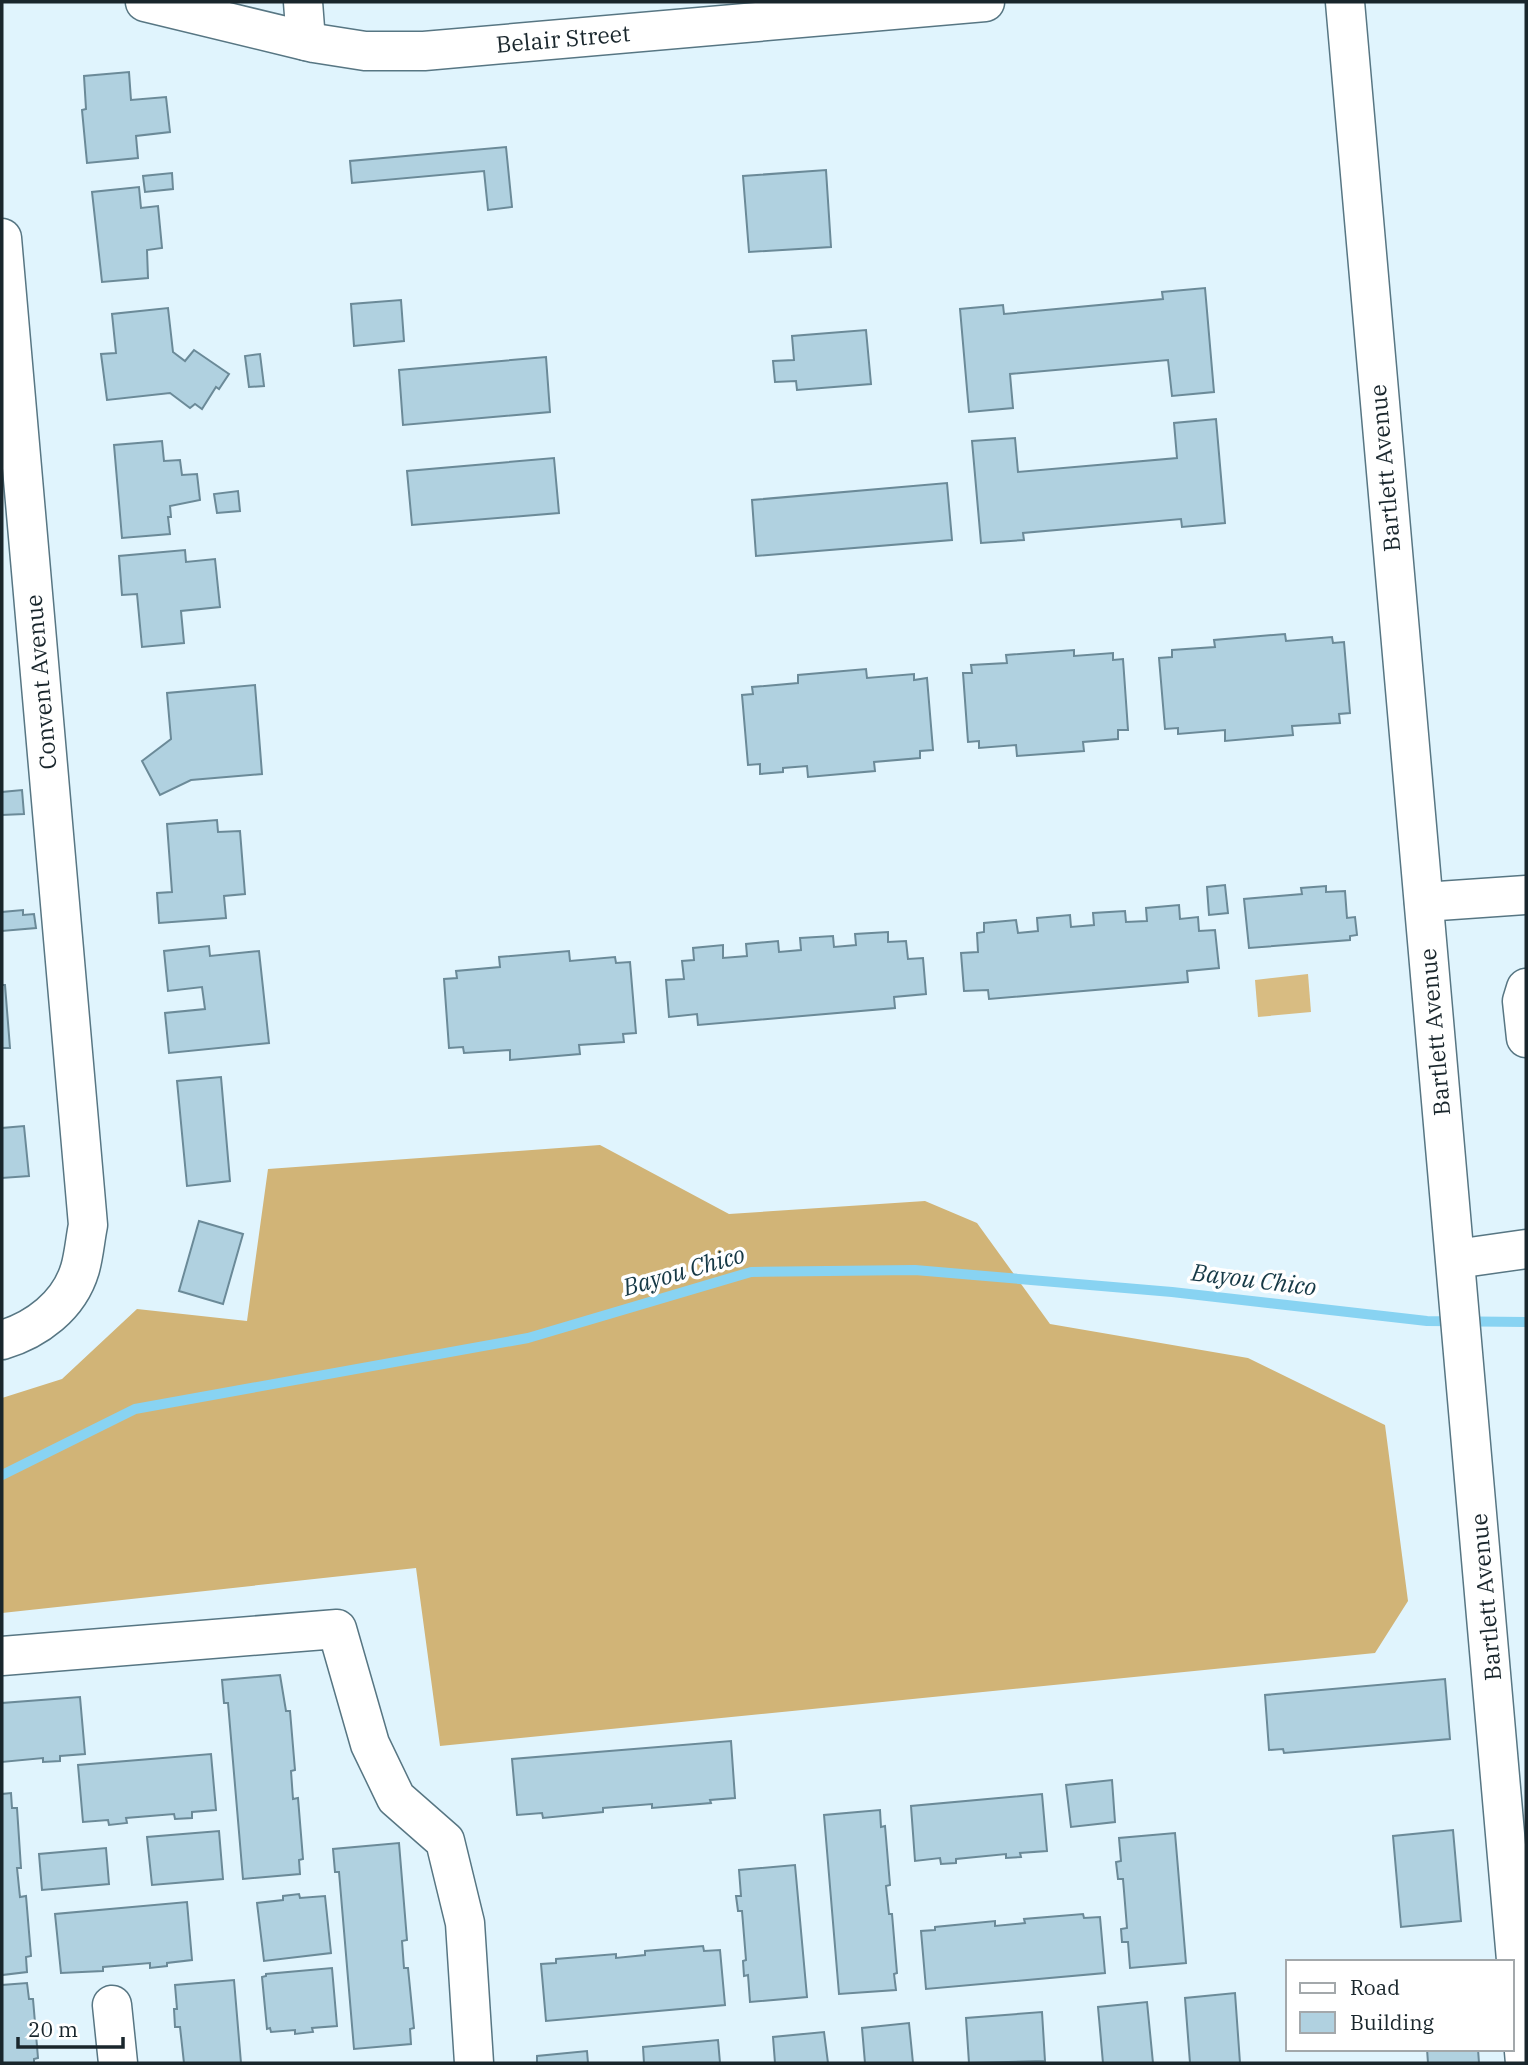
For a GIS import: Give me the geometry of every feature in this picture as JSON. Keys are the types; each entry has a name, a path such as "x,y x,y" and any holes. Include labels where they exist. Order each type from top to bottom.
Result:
{"street":[{"name":"Belair Street","path":"145,2 306,41 365,51 424,51 985,2"},
{"path":"303,2 306,41"},
{"name":"Bartlett Avenue","path":"1345,2 1525,2063"},
{"name":"Convent Avenue","path":"2,238 88,1225 79,1271 66,1296 46,1319 22,1334 2,1340"},
{"path":"1424,902 1526,895"},
{"path":"1526,988 1522,1001 1526,1038"},
{"path":"1456,1262 1526,1249"},
{"path":"2,1656 337,1629 370,1744 396,1798 445,1842 465,1923 474,2063"},
{"path":"112,2005 117,2063"}],"shaded area":[{"path":"1308,974 1311,1012 1258,1017 1255,980"},
{"path":"600,1145 729,1214 925,1201 977,1223 1050,1324 1248,1358 1385,1425 1408,1601 1375,1653 440,1746 416,1568 2,1613 2,1398 62,1379 137,1309 247,1321 268,1169"}],"building":[{"path":"129,72 131,100 166,97 170,132 136,136 138,158 87,163 82,110 86,109 84,76"},
{"path":"506,147 512,207 488,210 484,171 352,183 350,161"},
{"path":"826,170 831,247 749,252 743,176"},
{"path":"172,173 173,189 145,192 143,176"},
{"path":"139,187 141,208 158,206 162,248 147,250 148,278 102,282 92,192"},
{"path":"1205,288 1214,392 1172,396 1168,360 1010,374 1013,408 969,412 960,309 1003,305 1004,314 1163,299 1162,292"},
{"path":"401,300 404,341 354,346 351,304"},
{"path":"168,308 173,352 185,361 194,350 229,374 219,389 216,387 202,409 195,404 190,408 170,393 107,400 101,354 116,353 112,314"},
{"path":"866,330 871,384 797,390 796,381 775,382 773,361 794,360 792,336"},
{"path":"260,354 264,386 249,387 245,356"},
{"path":"546,357 550,412 403,425 399,370"},
{"path":"1216,419 1225,523 1182,527 1181,519 1023,533 1024,540 981,543 972,441 1015,438 1018,472 1177,458 1174,423"},
{"path":"162,441 164,461 180,460 182,475 197,474 200,500 170,506 170,534 122,538 114,445"},
{"path":"554,458 559,513 412,525 407,471"},
{"path":"947,483 952,540 756,556 752,500"},
{"path":"238,491 240,511 217,513 214,494"},
{"path":"185,550 186,562 215,559 220,607 181,611 184,643 142,647 137,594 122,595 119,556"},
{"path":"1285,634 1286,641 1332,637 1333,643 1344,642 1350,713 1339,714 1340,723 1292,726 1293,735 1225,741 1225,730 1178,734 1178,728 1165,729 1159,658 1172,657 1172,650 1215,647 1214,640"},
{"path":"1074,650 1074,656 1113,653 1113,660 1123,659 1128,730 1118,730 1118,739 1083,742 1084,751 1017,756 1016,745 979,748 979,741 968,742 963,673 972,673 971,665 1007,663 1006,655"},
{"path":"866,669 867,678 914,674 914,680 927,678 933,750 920,751 920,758 874,762 875,771 808,777 807,766 760,774 760,764 748,765 742,695 753,694 752,687 798,683 798,675"},
{"path":"255,685 262,774 191,780 160,795 142,761 171,739 167,693"},
{"path":"22,790 24,814 2,815 2,792"},
{"path":"217,820 218,832 240,831 245,894 224,896 226,918 159,923 157,893 172,892 167,824"},
{"path":"1225,885 1228,913 1209,915 1207,887"},
{"path":"1326,886 1326,892 1345,891 1347,918 1355,917 1357,935 1350,936 1350,940 1249,948 1244,899 1302,894 1301,888"},
{"path":"1179,905 1180,919 1198,917 1199,931 1215,930 1219,968 1187,971 1188,982 989,999 988,990 964,991 961,953 978,952 977,933 984,932 984,923 1016,920 1018,933 1038,931 1037,918 1070,915 1071,927 1094,925 1093,913 1125,911 1126,922 1147,921 1146,908"},
{"path":"23,910 23,915 34,914 36,928 2,931 2,912"},
{"path":"888,932 888,942 906,941 908,959 923,958 926,994 894,997 895,1008 698,1025 697,1014 669,1017 666,980 684,979 682,961 694,960 693,948 723,945 723,958 747,956 746,944 778,941 779,952 801,950 800,938 833,936 834,947 856,945 855,934"},
{"path":"209,946 210,956 259,951 269,1043 169,1053 165,1013 205,1009 202,987 168,991 164,951"},
{"path":"569,951 570,961 615,957 616,963 630,962 636,1033 623,1034 624,1042 579,1045 580,1054 510,1060 510,1050 464,1053 463,1047 449,1048 444,979 457,978 456,971 500,967 499,957"},
{"path":"2,985 5,985 10,1048 2,1048"},
{"path":"221,1077 230,1181 187,1186 177,1081"},
{"path":"24,1126 29,1176 2,1178 2,1128"},
{"path":"199,1221 243,1234 223,1304 179,1291"},
{"path":"280,1675 286,1711 290,1711 295,1770 291,1771 293,1799 298,1798 303,1859 299,1860 300,1874 243,1879 228,1703 224,1703 222,1680"},
{"path":"1445,1679 1450,1739 1284,1753 1283,1749 1269,1750 1265,1695"},
{"path":"80,1697 85,1754 60,1756 60,1761 43,1762 43,1758 2,1762 2,1703"},
{"path":"731,1741 735,1798 652,1808 652,1804 603,1808 603,1812 543,1818 542,1813 517,1815 512,1759"},
{"path":"211,1754 216,1810 192,1812 192,1818 175,1819 174,1814 126,1818 127,1823 109,1825 108,1820 83,1822 78,1765"},
{"path":"1112,1780 1115,1822 1071,1827 1066,1785"},
{"path":"11,1793 12,1808 17,1808 21,1868 17,1868 20,1897 26,1896 31,1956 26,1957 27,1972 2,1975 2,1794"},
{"path":"1042,1794 1047,1851 1020,1853 1021,1857 1006,1858 1006,1854 956,1859 956,1863 941,1864 940,1858 915,1861 911,1806"},
{"path":"880,1810 881,1827 885,1826 890,1885 886,1886 889,1914 892,1914 896,1990 839,1994 824,1815"},
{"path":"1453,1830 1461,1921 1401,1927 1393,1836"},
{"path":"219,1831 223,1879 152,1885 147,1837"},
{"path":"1175,1833 1186,1963 1130,1968 1128,1942 1122,1942 1121,1929 1127,1928 1123,1879 1118,1879 1116,1862 1121,1861 1119,1838"},
{"path":"399,1843 407,1940 402,1941 404,1968 408,1968 414,2028 410,2029 411,2044 354,2049 339,1872 335,1872 333,1849"},
{"path":"106,1848 109,1884 42,1890 39,1854"},
{"path":"795,1865 807,1997 750,2002 748,1975 744,1976 743,1961 746,1960 742,1911 738,1911 736,1896 741,1896 739,1870"},
{"path":"299,1894 300,1898 325,1896 331,1953 264,1961 257,1903 283,1900 283,1896"},
{"path":"187,1902 192,1960 150,1968 150,1963 103,1967 103,1971 61,1973 55,1914"},
{"path":"1083,1914 1084,1918 1100,1917 1105,1973 926,1989 921,1931 995,1921 995,1926 1025,1923 1024,1919"},
{"path":"703,1946 704,1951 720,1950 725,2005 546,2021 541,1964 556,1963 556,1959 616,1954 616,1958 645,1955 645,1951"},
{"path":"332,1968 337,2026 312,2028 313,2032 295,2034 295,2030 271,2032 270,2028 267,2029 262,1977 266,1974"},
{"path":"234,1980 241,2063 184,2063 180,2027 175,2027 175,1985"},
{"path":"27,1983 29,1999 33,1999 38,2058 34,2059 34,2063 2,2063 2,1985"},
{"path":"1235,1993 1240,2063 1190,2063 1185,1998"},
{"path":"1147,2002 1153,2063 1103,2063 1098,2007"},
{"path":"1042,2012 1045,2061 969,2063 966,2018"},
{"path":"909,2023 913,2063 865,2063 862,2028"},
{"path":"824,2032 828,2063 775,2063 773,2037"},
{"path":"718,2040 720,2063 644,2063 643,2047"},
{"path":"587,2051 588,2063 537,2063 537,2056"},
{"path":"1427,2051 1478,2051 1479,2063 1428,2063"}],"waterway":[{"name":"Bayou Chico","path":"2,1475 135,1409 528,1338 751,1272 915,1270 1172,1292 1427,1321 1526,1322"}]}
